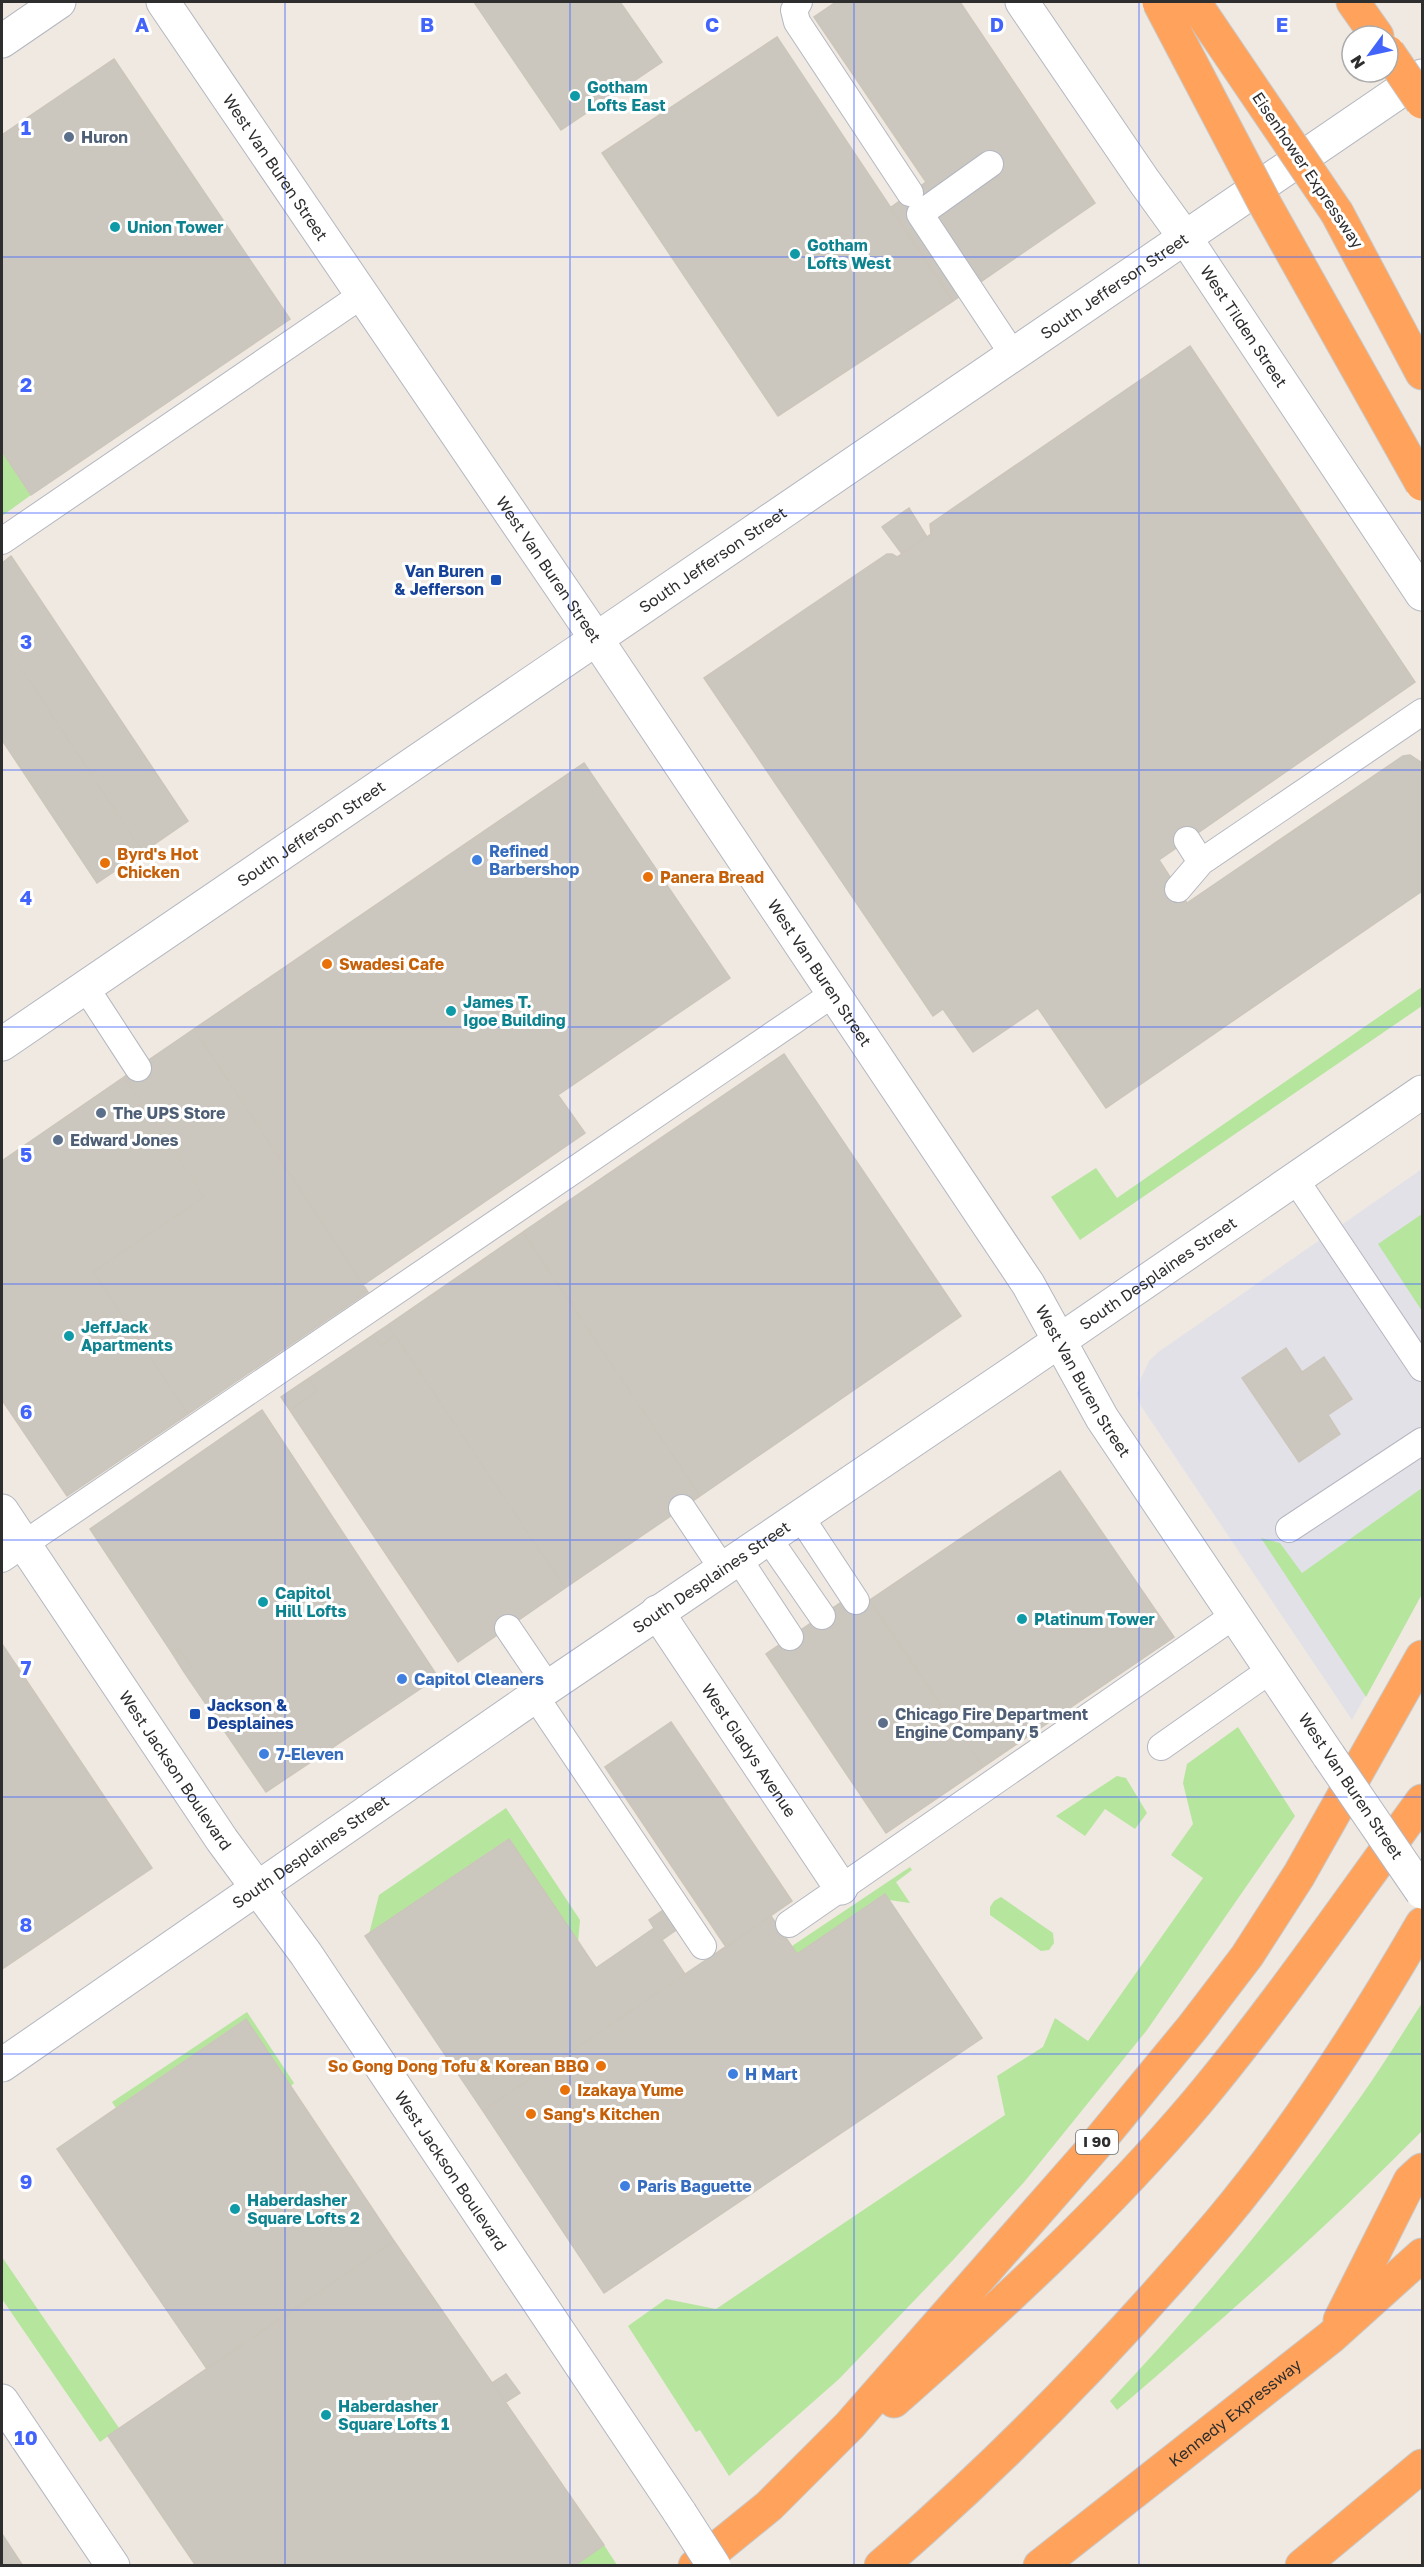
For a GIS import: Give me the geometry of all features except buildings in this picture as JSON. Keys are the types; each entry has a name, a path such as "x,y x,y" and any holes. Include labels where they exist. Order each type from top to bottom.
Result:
{"highway":[{"path":"1160,2 1271,215 1422,484"},
{"name":"Eisenhower Expressway","path":"1194,2 1422,338"},
{"path":"1353,2 1369,24"},
{"path":"1400,70 1422,102"},
{"path":"1336,213 1422,373"},
{"name":"I 90","path":"695,2565 769,2506 850,2425 1094,2147 1192,2028 1247,1956 1299,1875 1422,1658"},
{"path":"769,2506 964,2339 1053,2256 1137,2170 1251,2036 1422,1802"},
{"path":"880,2565 991,2466 1106,2348 1219,2223 1292,2128 1392,1977 1422,1924"},
{"path":"1331,2337 1410,2181 1422,2169"},
{"name":"Kennedy Expressway","path":"1040,2565 1331,2337 1422,2255"},
{"path":"1302,2565 1422,2466"}],"main road":[{"path":"2,41 59,2"},
{"name":"West Van Buren Street","path":"163,2 597,640 1028,1284 1102,1418 1422,1892"},
{"name":"West Tilden Street","path":"1022,2 1186,239 1422,594"},
{"name":"South Jefferson Street","path":"2,1044 1422,76"},
{"name":"South Desplaines Street","path":"2,2065 657,1612 1059,1341 1422,1092"},
{"name":"West Jackson Boulevard","path":"2,1511 13,1552 312,1964 714,2565"},
{"name":"West Gladys Avenue","path":"657,1612 841,1888"},
{"path":"2,2401 113,2565"}],"lane":[{"path":"799,2 794,10 797,22 910,193"},
{"path":"990,164 920,214 1014,356"},
{"path":"2,541 362,295"},
{"path":"1178,889 1201,862 1422,712"},
{"path":"1187,840 1201,862"},
{"path":"86,988 138,1068"},
{"path":"13,1552 500,1235 833,994"},
{"path":"1295,1179 1422,1368"},
{"path":"1289,1529 1422,1441"},
{"path":"682,1508 790,1637"},
{"path":"800,1516 856,1601"},
{"path":"768,1538 822,1616"},
{"path":"789,1924 1235,1615"},
{"path":"508,1628 542,1691 703,1946"},
{"path":"1161,1747 1272,1669"}],"shaded area":[{"path":"1422,1169 1422,1594 1352,1720 1141,1406 1137,1394 1149,1361 1157,1353"}],"green space":[{"path":"2,451 31,495 2,516"},
{"path":"1422,987 1422,1006 1080,1240 1051,1197 1096,1168 1117,1198"},
{"path":"1422,1214 1422,1311 1378,1244"},
{"path":"1422,1488 1422,1594 1366,1697 1261,1538 1280,1543 1302,1573"},
{"path":"1238,1727 1295,1816 1147,2030 1025,2181 839,2379 729,2476 700,2430 696,2432 628,2326 666,2299 716,2309 1005,2115 997,2076 1043,2047 1055,2018 1088,2041 1203,1878 1171,1855 1193,1824 1183,1783 1187,1764"},
{"path":"1117,1776 1126,1778 1147,1813 1135,1829 1105,1809 1085,1836 1056,1816"},
{"path":"506,1808 580,1920 578,1942 508,1839 369,1934 379,1895"},
{"path":"910,1867 912,1870 896,1882 910,1903 889,1900 885,1894 797,1954 792,1946"},
{"path":"1001,1897 1053,1933 1054,1943 1049,1950 1041,1951 990,1915 990,1907"},
{"path":"1422,2003 1422,2131 1272,2274 1117,2410 1110,2401 1177,2328 1272,2214 1362,2095"},
{"path":"247,2012 294,2083 291,2086 245,2019 116,2108 112,2102"},
{"path":"2,2257 119,2428 100,2442 2,2299"},
{"path":"604,2545 617,2565 574,2566"}],"place":[{"name":"Gotham Lofts East","path":"575,96"},
{"name":"Huron","path":"69,137"},
{"name":"Union Tower","path":"115,227"},
{"name":"Gotham Lofts West","path":"795,254"},
{"name":"Van Buren & Jefferson","path":"496,580"},
{"name":"Refined Barbershop","path":"477,860"},
{"name":"Byrd's Hot Chicken","path":"105,863"},
{"name":"Panera Bread","path":"648,877"},
{"name":"Swadesi Cafe","path":"327,964"},
{"name":"James T. Igoe Building","path":"451,1011"},
{"name":"The UPS Store","path":"101,1113"},
{"name":"Edward Jones","path":"58,1140"},
{"name":"JeffJack Apartments","path":"69,1336"},
{"name":"Capitol Hill Lofts","path":"263,1602"},
{"name":"Platinum Tower","path":"1022,1619"},
{"name":"Capitol Cleaners","path":"402,1679"},
{"name":"Jackson & Desplaines","path":"195,1714"},
{"name":"Chicago Fire Department Engine Company 5","path":"883,1723"},
{"name":"7-Eleven","path":"264,1754"},
{"name":"So Gong Dong Tofu & Korean BBQ","path":"601,2066"},
{"name":"H Mart","path":"733,2074"},
{"name":"Izakaya Yume","path":"565,2090"},
{"name":"Sang's Kitchen","path":"531,2114"},
{"name":"Paris Baguette","path":"625,2186"},
{"name":"Haberdasher Square Lofts 2","path":"235,2209"},
{"name":"Haberdasher Square Lofts 1","path":"326,2415"}]}
